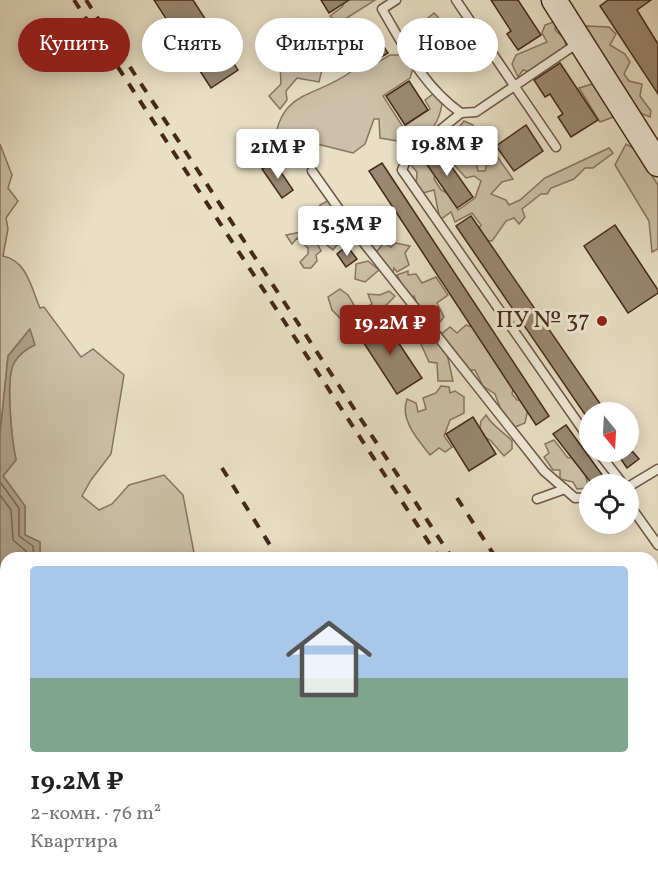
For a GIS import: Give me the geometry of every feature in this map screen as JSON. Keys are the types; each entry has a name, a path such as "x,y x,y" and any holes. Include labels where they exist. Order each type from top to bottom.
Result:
{"main road":[{"path":"554,0 658,164"}],"lane":[{"path":"396,0 382,9 419,72 439,97 461,113"},
{"path":"456,0 513,87 556,147"},
{"path":"579,424 402,170 408,156 461,113 476,112 580,42"},
{"path":"312,171 356,233 544,471 575,498 579,498"},
{"path":"606,462 615,474"},
{"path":"639,480 658,469"},
{"path":"537,499 565,489"},
{"path":"639,519 658,545"}],"shaded area":[{"path":"346,0 375,0 347,18 330,16 342,7"},
{"path":"434,13 438,17 438,18 428,18"},
{"path":"556,21 555,30 565,39 566,50 536,74 523,70 518,77 512,64 516,55 547,42 542,33 545,25"},
{"path":"586,26 609,27 616,34 610,45 625,54 630,62 624,74 629,81 642,84 640,96 651,111 650,117 635,111 591,46"},
{"path":"397,55 397,72 412,72 410,78 383,96 403,127 430,109 425,100 433,94 442,104 441,111 430,132 415,144 380,138 379,119 374,119 365,144 353,153 293,138 288,150 274,147 277,128 283,114 291,104 350,72 385,72 385,58"},
{"path":"280,72 321,72 319,82 297,78 286,91 287,100 280,109 269,96 281,84"},
{"path":"599,82 616,116 600,122 579,88"},
{"path":"464,121 473,125 471,139 478,171 485,171 487,164 496,155 513,179 502,182 491,194 506,200 509,205 520,200 545,178 609,148 613,153 593,168 585,168 574,179 551,188 547,194 541,194 522,209 525,217 519,224 514,218 506,221 492,241 482,240 477,231 481,225 472,213 455,222 451,212 440,220 434,190 423,193 416,187 417,172 411,165 418,159 426,159 436,171 434,179 441,190 454,197 458,210 475,198 481,181 474,176 466,178 446,156 448,141"},
{"path":"0,144 12,175 8,188 18,201 6,218 8,229 3,256 18,263 23,269 40,308 44,307 81,357 93,349 124,375 111,454 82,496 99,510 112,504 129,485 164,475 183,495 194,552 40,552 40,542 25,535 25,506 3,476 16,460 10,410 11,371 18,357 34,344 29,330 8,356 0,435"},
{"path":"626,144 635,149 658,185 658,249 652,252 649,221 615,165"},
{"path":"327,201 343,211 358,215 349,233 340,234 344,236 333,250 323,242 314,215 320,205"},
{"path":"301,232 312,233 321,251 316,255 317,261 311,268 304,268 300,262 308,254 308,248 297,238 292,244 286,235"},
{"path":"384,243 391,247 396,243 410,246 405,253 409,265 397,272 394,268 393,272 385,272 377,251"},
{"path":"368,261 379,270 365,282 355,279 356,264"},
{"path":"408,271 408,275 416,274 422,283 436,277 448,295 437,303 444,317 438,324 427,310 418,307 414,296 409,298 397,275"},
{"path":"340,289 348,295 354,305 351,319 341,319 332,310 328,297"},
{"path":"389,291 395,296 389,303 378,311 365,313 366,307 372,304 368,294 380,295"},
{"path":"466,325 479,329 514,384 512,394 517,400 526,400 528,409 525,423 515,427 502,413 495,394 483,386 475,370 469,370 450,345 443,351 447,354 453,381 438,381 437,363 429,362 420,342 429,332 436,338 450,327 457,333"},
{"path":"441,386 449,387 450,393 455,391 464,397 464,413 450,420 444,436 452,447 445,452 439,448 430,455 411,429 405,407 407,399 416,403 418,412 426,409 423,398 436,393"},
{"path":"486,415 512,441 512,449 504,456 491,441 479,433 481,421"},
{"path":"554,440 568,458 573,457 585,474 579,474 579,489 573,482 560,479 560,470 553,470 544,457 549,453 545,444"}],"water":[{"path":"30,329 35,345 18,357 11,371 10,410 16,460 3,476 25,506 25,535 40,542 40,552 0,552 0,435 8,356"}],"building":[{"path":"154,0 193,0 205,18 166,18"},
{"path":"321,0 349,0 329,13"},
{"path":"491,0 518,0 541,35 518,50 507,34 511,31"},
{"path":"608,0 651,0 637,10 658,44 658,94 600,6"},
{"path":"560,63 598,120 571,137 558,117 563,114 550,94 545,97 534,80"},
{"path":"201,72 235,72 211,88"},
{"path":"409,81 428,110 405,125 386,96"},
{"path":"526,125 543,151 514,171 496,146"},
{"path":"437,146 473,197 457,208 421,156"},
{"path":"274,162 293,190 282,198 262,169"},
{"path":"382,163 549,416 536,425 369,171"},
{"path":"471,216 599,402 579,402 579,406 456,226"},
{"path":"615,225 658,290 658,293 628,313 584,246"},
{"path":"347,246 357,259 346,267 337,254"},
{"path":"382,318 422,378 397,394 358,334"},
{"path":"473,417 496,454 469,471 446,434"},
{"path":"566,425 579,443 579,462 593,462 602,474 584,474 553,434"},
{"path":"623,462 635,462 627,468"}],"railway":[{"path":"74,0 435,552"},
{"path":"86,0 448,552"},
{"path":"222,468 274,552"},
{"path":"457,498 492,552"}],"place":[{"name":"ПУ № 37","path":"602,321"}]}
